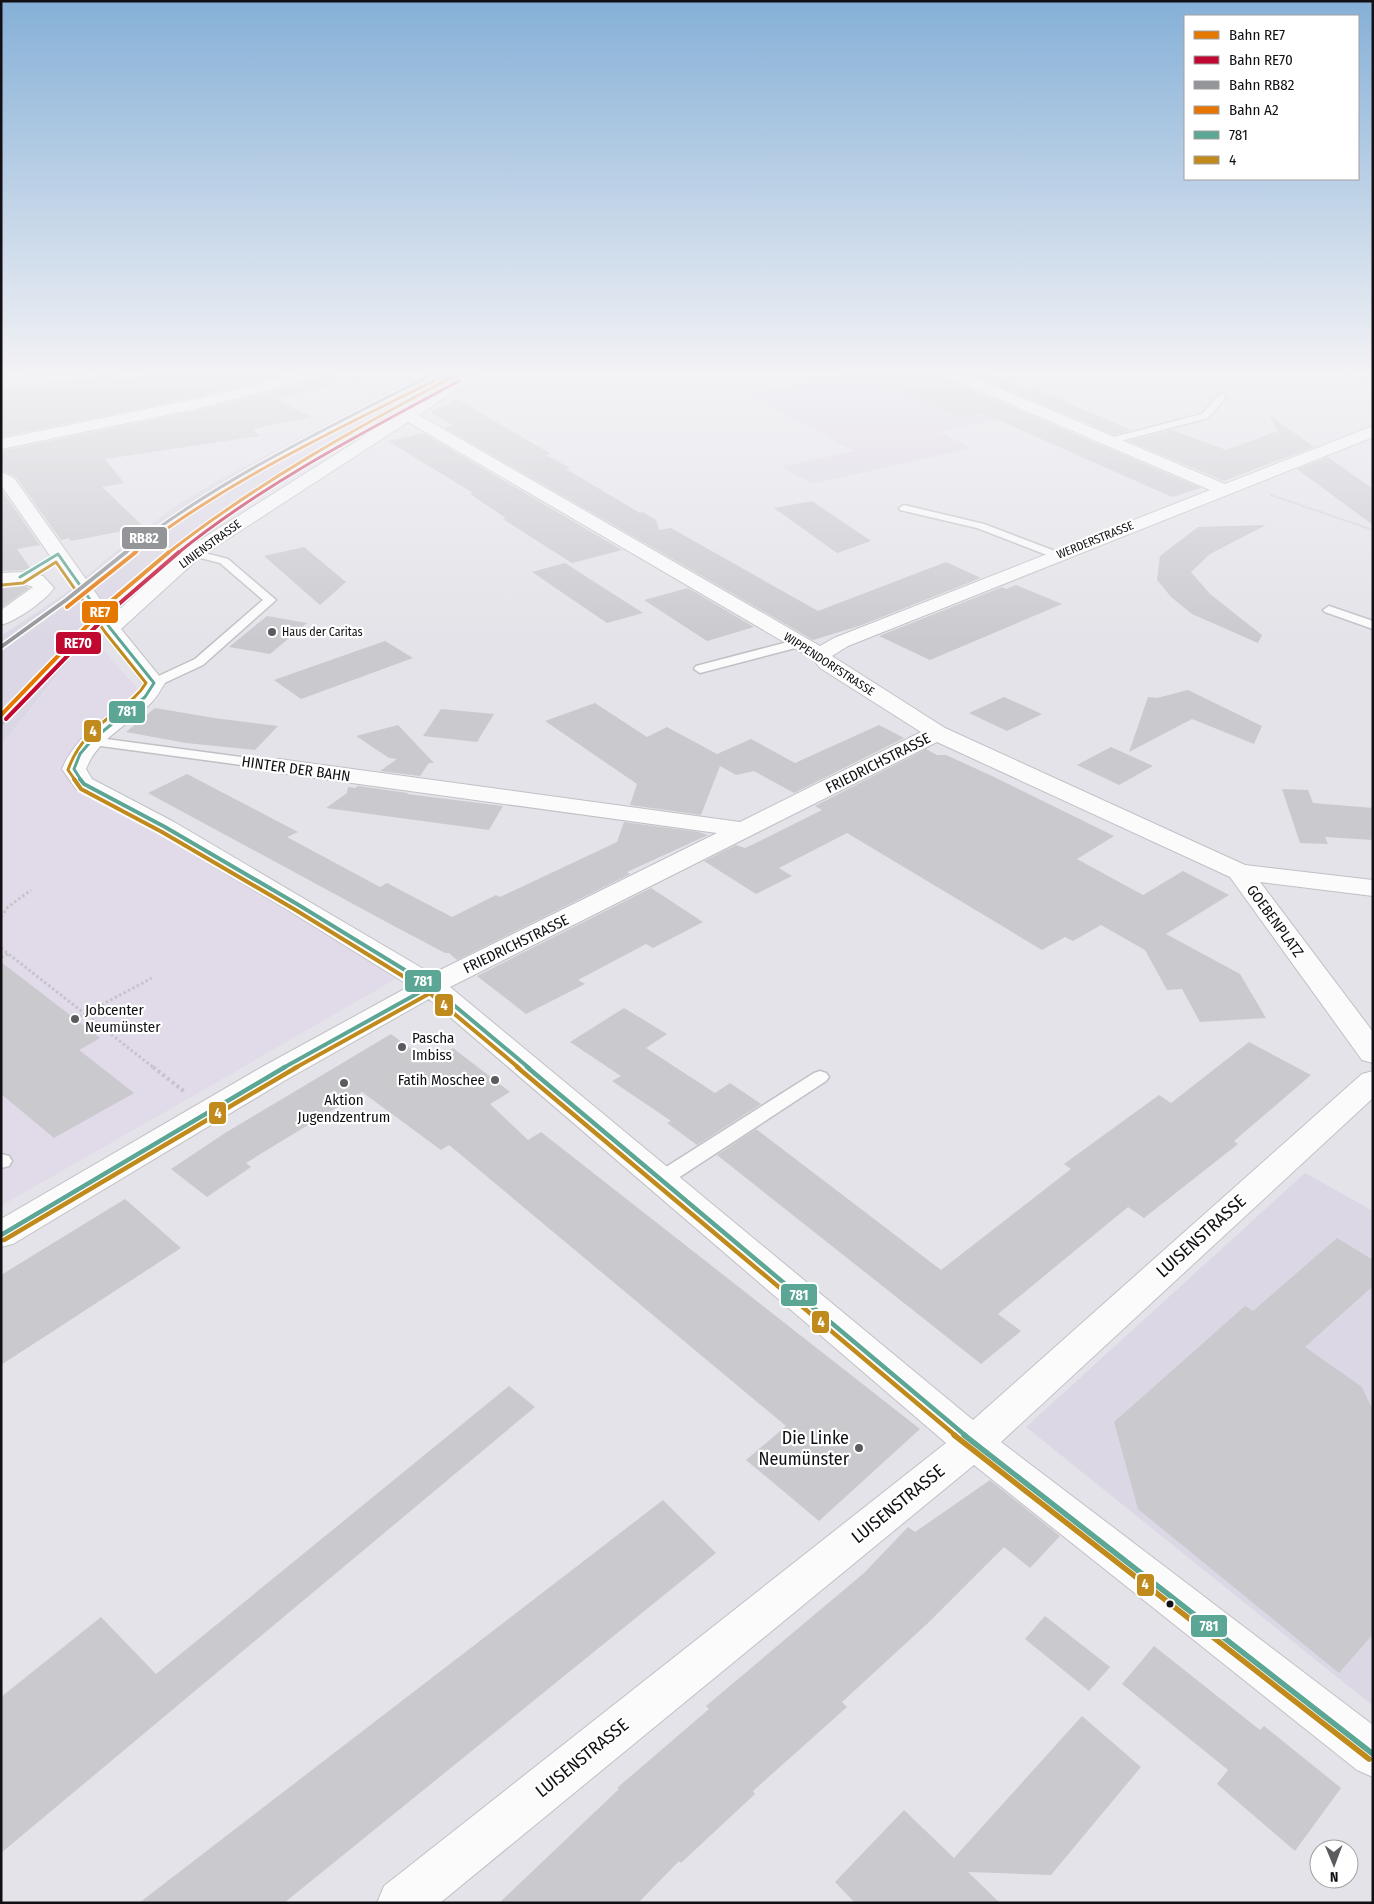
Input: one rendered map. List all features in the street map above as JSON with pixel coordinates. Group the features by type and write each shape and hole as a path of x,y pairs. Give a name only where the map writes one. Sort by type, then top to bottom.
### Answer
{"street":[{"name":"LINIENSTRASSE","path":"110,628 193,553 331,464"},
{"name":"WIPPENDORFSTRASSE","path":"491,464 799,643 820,656 827,664 937,733 1240,872"},
{"path":"1164,464 1223,489"},
{"name":"WERDERSTRASSE","path":"820,656 841,642 1290,464"},
{"path":"2,478 110,628 154,683 146,697 91,741 80,754 74,769 84,784 165,827 272,889 431,986 974,1443 1373,1754"},
{"path":"11,578 58,554"},
{"path":"1,619 36,596 44,588 39,582 11,578"},
{"name":"FRIEDRICHSTRASSE","path":"1,1235 273,1074 431,986 937,733"},
{"name":"HINTER DER BAHN","path":"278,766 746,830"},
{"name":"GOEBENPLATZ","path":"1240,872 1373,888"},
{"name":"GOEBENPLATZ","path":"1240,872 1373,1053"},
{"name":"LUISENSTRASSE","path":"401,1903 974,1443 1373,1080"}],"lane":[{"path":"904,508 980,526 1056,556"},
{"path":"154,683 199,662 270,600 224,561 193,553"},
{"path":"1329,610 1373,625"},
{"path":"700,669 799,643"},
{"name":"HINTER DER BAHN","path":"91,741 278,766"},
{"path":"662,1179 820,1077"}],"path":[{"path":"1223,489 1258,491 1373,530"},
{"path":"1,917 8,907 31,890"},
{"path":"1,948 210,1112"},
{"path":"1,957 8,954"},
{"path":"75,1019 152,978"}],"shaded area":[{"path":"250,464 314,464 232,515 125,598 65,666 1,745 1,636 63,595 125,544 176,506"},
{"path":"796,464 901,464 812,484 782,467"},
{"path":"91,636 145,697 74,769 408,972 1,1206 1,745"},
{"path":"1305,1173 1373,1211 1373,1706 1026,1427"}],"building":[{"path":"1,464 109,464 124,483 102,487 144,527 71,541 69,538 61,540 16,477 1,470"},
{"path":"425,464 475,464 622,550 572,563 503,519 506,518 470,494 473,493"},
{"path":"507,464 562,464 570,468 566,469 640,513 643,512 656,520 659,530 671,528 818,611 946,562 981,578 859,626 813,640"},
{"path":"1097,464 1145,464 1201,488 1172,497"},
{"path":"1183,464 1269,464 1224,481"},
{"path":"1310,464 1338,464 1373,489 1373,525 1297,469"},
{"path":"1,489 40,545 17,549 33,572 24,570 1,571"},
{"path":"812,501 871,541 837,553 774,508"},
{"path":"1266,525 1210,554 1191,572 1210,594 1262,635 1258,643 1192,614 1171,597 1157,580 1160,556 1198,527"},
{"path":"304,547 346,582 320,605 264,556"},
{"path":"565,563 643,613 607,623 532,572"},
{"path":"1016,585 1062,604 930,660 879,636 1002,587 1006,589"},
{"path":"24,586 29,588 1,608 1,587"},
{"path":"688,588 754,627 707,641 644,600"},
{"name":"Haus der Caritas","path":"267,616 307,623 270,654 229,647"},
{"path":"385,641 413,658 301,699 274,680"},
{"path":"1188,690 1262,726 1254,744 1192,719 1129,752 1148,697 1157,698"},
{"path":"1004,697 1042,714 1007,731 969,713"},
{"path":"595,703 647,737 667,727 717,754 751,739 795,763 879,725 904,738 794,793 754,771 736,775 720,766 701,815 630,805 637,784 545,721"},
{"path":"155,708 278,726 255,750 186,743 126,732"},
{"path":"441,709 494,714 477,742 423,736"},
{"path":"398,725 434,763 429,763 420,776 380,771 397,759 389,758 356,736"},
{"path":"1111,747 1153,766 1119,785 1077,765"},
{"path":"926,749 937,755 946,755 992,776 1114,836 1077,859 1143,895 1183,871 1229,895 1166,934 1240,974 1266,1018 1200,1022 1182,989 1167,990 1145,950 1101,925 1073,941 1065,937 1042,950 847,833 779,868 792,876 756,894 704,861 736,845 745,848 822,810 815,806"},
{"path":"187,774 298,832 287,837 380,887 387,883 452,917 496,895 500,897 617,842 624,822 699,832 708,835 627,872 630,874 457,960 449,953 445,953 392,925 148,793"},
{"path":"358,786 503,806 489,830 326,808 347,793 348,787 355,788"},
{"path":"1282,789 1308,790 1313,803 1373,808 1373,840 1325,837 1328,844 1300,843"},
{"path":"651,888 703,922 653,948 646,944 578,980 585,984 526,1014 477,976"},
{"path":"1,962 100,1038 79,1050 134,1093 54,1138 1,1094"},
{"path":"624,1008 667,1034 646,1048 715,1093 730,1083 761,1104 697,1145 667,1123 671,1121 612,1081 621,1076 570,1042"},
{"path":"391,1034 415,1052 447,1052 453,1048 510,1092 490,1104 528,1140 541,1132 920,1429 819,1521 746,1460 786,1426 449,1145 441,1150 362,1092 246,1163 251,1167 207,1197 171,1169 225,1133"},
{"path":"1249,1042 1311,1075 1234,1141 1238,1144 1144,1218 1128,1207 998,1314 1021,1331 981,1364 717,1155 756,1129 941,1270 1071,1169 1064,1164 1159,1095 1171,1103"},
{"path":"125,1199 181,1248 1,1365 1,1275"},
{"path":"1337,1238 1373,1260 1373,1286 1305,1347 1362,1387 1373,1411 1373,1634 1339,1673 1138,1509 1114,1422 1245,1306 1253,1311"},
{"path":"509,1386 535,1407 1,1853 1,1697 101,1617 156,1674"},
{"path":"990,1480 1060,1536 1030,1568 1004,1547 928,1623 842,1702 847,1707 753,1791 755,1794 681,1863 679,1861 638,1903 499,1903 619,1789 617,1788 709,1709 706,1706 864,1573 908,1527 915,1532"},
{"path":"663,1500 716,1553 284,1903 139,1903"},
{"path":"1045,1616 1110,1667 1089,1691 1025,1639"},
{"path":"1154,1646 1260,1730 1264,1726 1341,1788 1295,1851 1217,1784 1228,1770 1122,1684"},
{"path":"1082,1716 1141,1767 1051,1875 968,1872 1000,1903 855,1903 835,1882 904,1810 954,1858"}],"railway":[{"path":"1,725 49,665"}],"rail line":[{"name":"RB82","path":"1,647 66,600 154,530 214,491 262,464"},
{"name":"A2","path":"67,607 181,519 273,464"},
{"name":"RE7","path":"1,715 110,602 149,568 222,513 298,464"},
{"name":"RE70","path":"6,719 76,645 151,575 223,519 310,464"}],"transit line":[{"name":"781","path":"20,577 58,554 110,628 154,683 145,697 91,741 80,754 74,769 84,784 165,827 297,904 431,986 974,1443 1373,1754"},
{"name":"4","path":"2,585 23,583 56,562 105,632 146,683 140,693 108,717 78,747 68,770 81,789 162,832 294,909 427,991 970,1448 1369,1759"},
{"name":"781","path":"1,1235 273,1074 431,986"},
{"name":"4","path":"4,1240 276,1079 434,991"}],"place":[{"name":"Haus der Caritas","path":"272,632"},
{"name":"Jobcenter Neumünster","path":"75,1019"},
{"name":"Pascha Imbiss","path":"402,1047"},
{"name":"Fatih Moschee","path":"495,1080"},
{"name":"Aktion Jugendzentrum","path":"344,1083"},
{"name":"Die Linke Neumünster","path":"859,1448"}]}
